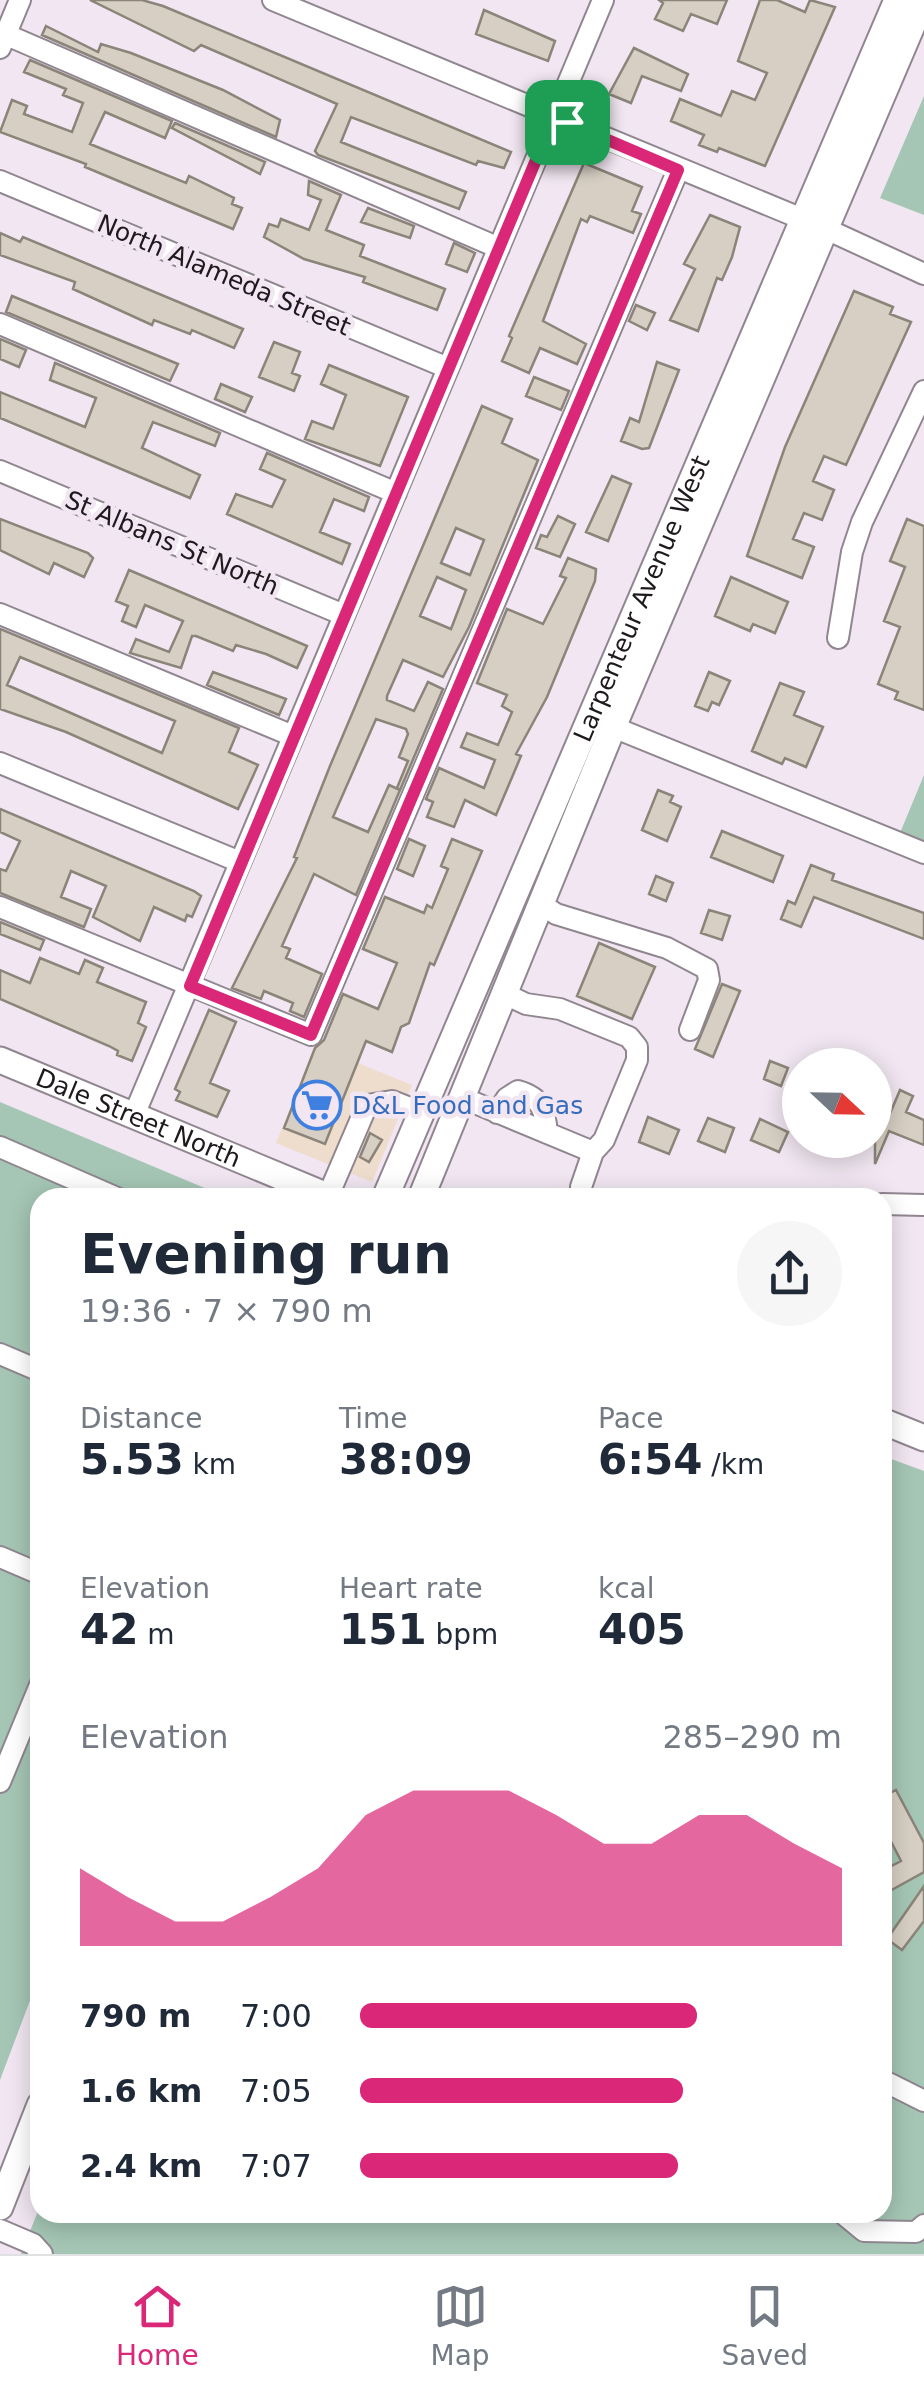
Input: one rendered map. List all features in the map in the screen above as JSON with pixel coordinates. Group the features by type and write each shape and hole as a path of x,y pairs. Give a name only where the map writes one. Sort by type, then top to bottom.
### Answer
{"main road":[{"name":"Larpenteur Avenue West","path":"425,1188 614,727 897,0"},
{"name":"Larpenteur Avenue West","path":"388,1188 813,223 923,0"},
{"name":"Dale Street North","path":"0,1060 308,1188"},
{"path":"892,1425 924,1438"},
{"path":"0,2207 30,2130"}],"street":[{"path":"20,0 2,38 499,248"},
{"path":"273,0 314,8 554,117 813,223 924,274"},
{"path":"134,1115 603,0"},
{"path":"0,907 311,1035 678,170"},
{"name":"North Alameda Street","path":"0,181 448,368"},
{"path":"0,324 396,493"},
{"path":"838,638 852,552 862,522 924,390"},
{"name":"St Albans St North","path":"0,470 344,615"},
{"path":"0,614 294,736"},
{"path":"614,727 924,853"},
{"path":"0,763 240,862"},
{"path":"542,904 556,914 667,948 707,969 709,980 690,1030"},
{"path":"506,994 526,1004 560,1009 629,1037 637,1047 630,1076 581,1188"},
{"path":"497,1113 506,1098 518,1091 531,1095 545,1112 547,1134"},
{"path":"463,1098 594,1152"},
{"path":"334,1188 367,1105 392,1101 420,1112"},
{"path":"0,1147 94,1188"},
{"path":"892,1204 924,1205"},
{"path":"0,1354 30,1367"},
{"path":"0,1557 30,1570"},
{"path":"0,1782 30,1709"},
{"path":"892,2085 924,2100"},
{"path":"855,2223 864,2231 916,2232 924,2225"},
{"path":"0,2230 34,2244 42,2254"}],"shaded area":[{"path":"316,1046 412,1085 372,1182 276,1143"}],"green space":[{"path":"924,96 924,215 880,198"},
{"path":"924,775 924,843 900,833"},
{"path":"0,1102 205,1188 30,1188 30,2000 0,2080"},
{"path":"892,1459 924,1471 924,2254 21,2254 33,2223 892,2223"}],"building":[{"path":"90,0 142,0 163,6 511,152 504,168 478,161 476,165 351,117 341,142 466,192 459,209 318,155 315,151 337,104 201,45 194,51"},
{"path":"659,0 727,0 717,24 691,14 683,31 655,19 663,3"},
{"path":"760,0 777,0 805,12 810,0 835,7 765,166 719,148 717,152 699,145 704,135 671,121 680,99 721,116 732,91 755,100 767,73 738,61"},
{"path":"484,10 555,41 548,61 476,34"},
{"path":"46,26 98,52 101,44 131,53 223,90 280,120 276,137 42,35"},
{"path":"634,48 688,74 681,91 642,76 631,103 609,94"},
{"path":"30,60 172,121 165,138 105,112 90,144 186,183 189,176 234,198 232,204 242,208 233,229 85,167 86,164 0,132 12,100 27,106 24,114 72,132 83,103 63,95 66,89 24,72"},
{"path":"175,123 265,162 260,174 172,128"},
{"path":"584,163 642,187 632,211 641,214 633,233 590,216 587,222 581,219 543,321 586,344 577,364 540,348 529,373 502,361 512,338 509,336"},
{"path":"309,181 341,195 326,230 364,245 360,256 445,289 437,310 363,282 365,277 304,259 264,237 269,224 278,227 281,219 309,230 321,200 308,195"},
{"path":"368,208 414,226 410,238 361,222"},
{"path":"710,215 740,227 732,257 722,280 717,278 698,331 670,320 695,269 684,264"},
{"path":"0,233 20,242 23,237 243,329 234,348 192,330 190,334 154,320 152,325 73,289 75,282 0,255"},
{"path":"454,243 475,253 467,272 446,264"},
{"path":"854,291 893,307 890,314 911,322 846,465 824,456 813,481 834,490 822,520 804,513 793,539 814,547 802,578 747,556 785,447"},
{"path":"12,296 178,364 170,381 6,312"},
{"path":"636,305 655,313 647,330 629,321"},
{"path":"0,339 26,350 19,367 0,359"},
{"path":"274,342 300,352 292,373 300,376 294,391 259,377"},
{"path":"657,362 679,370 649,448 642,449 621,441 630,418 639,422"},
{"path":"55,363 220,433 215,446 153,422 142,448 200,475 190,498 0,418 0,392 85,427 96,398 50,380"},
{"path":"329,365 408,397 380,466 305,439 312,421 333,429 346,395 321,384"},
{"path":"534,377 569,391 561,410 526,396"},
{"path":"221,384 252,397 245,412 215,399"},
{"path":"482,406 512,419 502,443 538,460 469,627 443,677 403,660 387,700 414,711 428,682 443,689 356,895 314,874 282,946 290,949 286,958 322,974 304,1017 290,1011 293,1003 264,991 261,999 232,988 297,858 294,857 330,766","holes":["456,528 484,540 470,575 441,563","437,577 466,590 451,629 420,616","376,719 406,729 408,734 399,757 408,761 397,788 400,790 389,785 368,832 333,817"]},
{"path":"267,453 369,497 364,511 334,499 320,532 350,544 342,564 227,514 236,494 272,507 285,480 260,469"},
{"path":"612,476 631,484 608,541 586,532"},
{"path":"558,516 575,524 560,557 536,548 541,535 547,537"},
{"path":"0,519 88,553 93,558 84,577 54,563 49,574 0,550"},
{"path":"907,519 924,526 924,710 895,699 898,692 878,684 900,627 884,621 905,567 890,561"},
{"path":"568,558 596,569 595,581 547,697 516,754 521,756 496,815 465,800 454,827 427,817 433,802 426,799 439,768 484,788 495,760 461,747 467,733 498,745 512,712 502,706 507,695 477,683 507,609 543,624 566,578 560,576"},
{"path":"129,570 307,646 297,668 266,654 236,645 233,651 196,636 192,636 181,668 130,653 136,639 169,652 183,621 145,605 136,627 122,621 128,606 116,601"},
{"path":"731,577 788,602 775,633 753,624 750,631 715,616"},
{"path":"0,629 239,728 229,752 258,765 238,809 66,732 0,709","holes":["20,657 175,721 162,753 7,685"]},
{"path":"213,672 286,699 279,715 207,685"},
{"path":"709,672 730,681 719,705 712,702 708,711 695,706"},
{"path":"780,683 804,692 794,715 823,727 806,767 785,758 782,764 752,751"},
{"path":"658,790 673,796 670,802 681,807 667,841 642,830"},
{"path":"0,809 194,891 201,896 192,917 187,915 185,921 154,907 140,941 93,917 106,886 71,871 61,897 91,909 84,927 0,893 0,869 6,871 20,841 0,832"},
{"path":"722,831 783,856 773,882 711,857"},
{"path":"409,839 425,846 413,876 397,869"},
{"path":"452,839 482,851 434,965 430,963 409,1023 401,1027 392,1052 366,1041 325,1144 284,1128 315,1048 324,1040 343,994 378,1009 397,963 363,949 385,897 424,913 427,905 432,908 448,869 441,866"},
{"path":"811,865 834,874 832,880 924,913 924,939 814,897 801,927 781,919 788,901 795,904"},
{"path":"656,876 673,883 666,901 649,894"},
{"path":"709,910 730,916 722,940 701,933"},
{"path":"0,922 44,940 40,950 0,934"},
{"path":"599,943 655,967 632,1019 577,996"},
{"path":"40,958 79,974 85,960 103,968 97,982 146,1002 138,1023 146,1027 132,1061 117,1055 118,1051 109,1046 0,999 0,970 30,983"},
{"path":"722,984 740,991 713,1057 695,1049"},
{"path":"209,1010 236,1022 210,1083 229,1091 217,1117 176,1100 180,1092 175,1089"},
{"path":"770,1061 782,1066 781,1086 764,1079"},
{"path":"900,1090 913,1096 906,1112 924,1120 924,1145 892,1132 892,1109"},
{"path":"648,1117 679,1130 669,1154 639,1142"},
{"path":"708,1118 734,1128 725,1152 698,1141"},
{"path":"760,1119 782,1129 779,1152 751,1140"},
{"path":"370,1133 382,1140 369,1162 360,1157"},
{"path":"896,1790 924,1843 924,1872 892,1890 892,1866 901,1861 892,1843 892,1792"},
{"path":"924,1886 924,1921 902,1950 892,1943 892,1932"}],"place":[{"name":"D&L Food and Gas","path":"317,1105"}],"route":[{"path":"554,117 567,122 678,170 311,1035 190,986 554,117"}]}
